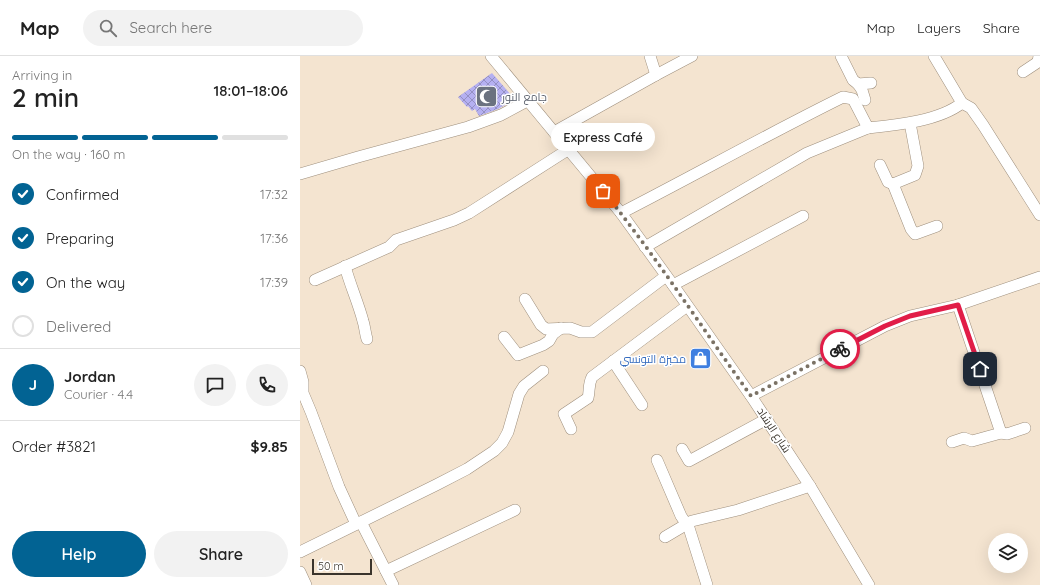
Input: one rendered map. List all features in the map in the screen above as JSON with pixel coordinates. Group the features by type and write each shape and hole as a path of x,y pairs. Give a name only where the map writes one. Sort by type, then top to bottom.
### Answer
{"street":[{"name":"شارع الرشاد","path":"491,56 529,100 621,213 669,280 751,396 810,486 869,585"},
{"path":"650,56 656,75"},
{"path":"554,132 692,56"},
{"path":"841,56 853,80 862,90 865,100"},
{"path":"934,56 962,103 971,108 983,125 1040,216"},
{"path":"1023,72 1038,62 1039,56"},
{"path":"858,84 872,83"},
{"path":"621,213 843,97 853,99 868,128"},
{"path":"300,174 468,127 501,115 529,100"},
{"path":"645,247 807,153 868,128 910,123 953,110 962,103"},
{"path":"893,184 915,175 918,166 910,123"},
{"path":"315,280 389,247 396,240 454,220 469,213 569,149"},
{"path":"880,165 888,182 893,184 911,229 915,234 937,226"},
{"path":"525,300 541,325 546,329 570,328 581,332 592,332 669,280 802,216"},
{"path":"345,266 349,284 364,322 367,339"},
{"path":"751,396 885,326 910,316 958,305 998,290 1040,277"},
{"path":"958,305 1001,433"},
{"path":"571,429 564,414 588,398 590,392 588,384 592,377 687,306"},
{"path":"504,337 518,355 543,345 549,341 553,334 561,328"},
{"path":"613,361 642,405"},
{"path":"300,371 303,382 303,393 339,487 393,585"},
{"path":"300,552 392,508 461,472 494,451 502,443 508,432 519,394 524,386 543,371"},
{"path":"682,449 689,461 766,420"},
{"path":"952,442 964,438 972,441 1001,433 1007,434 1025,428"},
{"path":"657,460 681,516 687,523 707,585"},
{"path":"665,537 692,521 738,510 810,486"},
{"path":"386,571 515,510"},
{"path":"300,572 306,585"}],"building":[{"path":"492,73 511,95 512,101 498,109 479,116 475,109 472,111 458,97"}],"way so far":[{"path":"603,191 621,213 673,285 751,396 840,349"}],"place":[{"name":"جامع النور","path":"487,97"},
{"name":"Express Café","path":"603,191"},
{"name":"مخبزة التونسي","path":"701,359"}],"route":[{"path":"840,349 885,326 910,316 958,305 980,369"}]}
